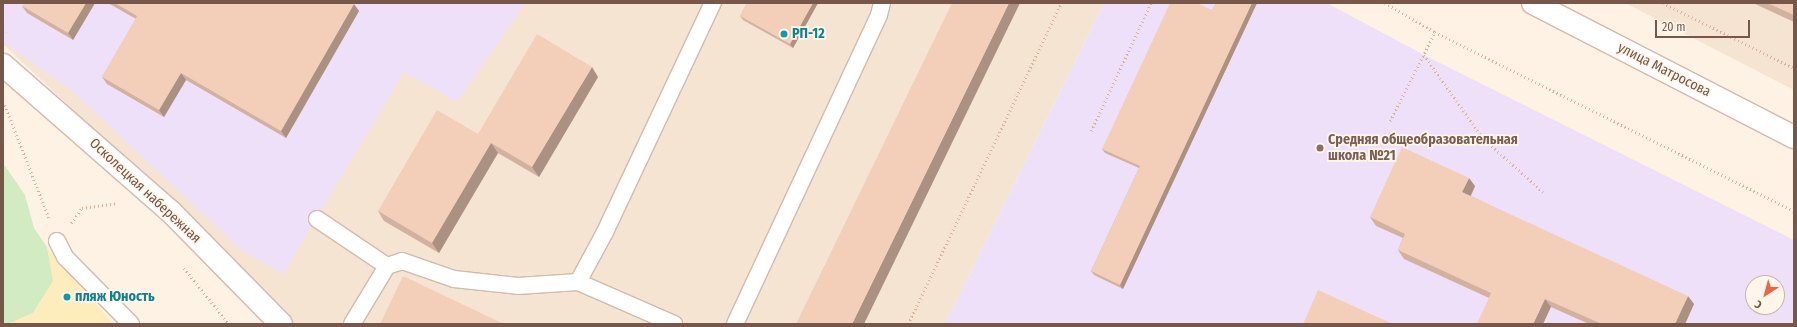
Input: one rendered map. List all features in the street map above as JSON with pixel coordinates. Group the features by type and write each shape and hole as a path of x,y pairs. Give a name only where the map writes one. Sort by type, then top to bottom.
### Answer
{"street":[{"name":"улица Матросова","path":"1533,3 1794,137"},
{"name":"Осколецкая набережная","path":"3,65 170,211 281,324"}],"lane":[{"path":"578,282 605,232 713,3"},
{"path":"735,324 872,29 882,3"},
{"path":"317,219 387,266"},
{"path":"57,241 65,257 130,324"},
{"path":"352,324 387,266 402,261 454,279 518,286 578,282 674,324"}],"path":[{"path":"908,324 1061,3"},
{"path":"1091,131 1151,3"},
{"path":"1385,3 1435,32 1794,211"},
{"path":"1663,3 1794,68"},
{"path":"1390,121 1435,32"},
{"path":"1424,55 1483,138 1544,193"},
{"path":"3,99 57,241"},
{"path":"57,241 82,208 119,203 124,208"},
{"path":"182,266 229,324"}],"shaded area":[{"path":"3,3 1104,3 945,324 291,324 246,273 3,44"},
{"path":"3,3 525,3 457,102 404,72 283,274 241,250 71,90 3,42"},
{"name":"Средняя общеобразовательная школа №21","path":"1104,3 1327,3 1424,55 1794,240 1794,324 945,324"},
{"path":"1625,3 1794,3 1794,90"}],"green space":[{"path":"3,163 25,195 34,228 47,247 54,281 33,313 8,324 3,324"}],"sand":[{"name":"пляж Юность","path":"47,247 113,324 8,324 33,313 53,281"}],"building":[{"path":"24,3 86,3 68,33 22,6"},
{"path":"115,3 354,4 281,131 181,73 159,110 102,77 137,16"},
{"name":"РП-12","path":"747,3 813,3 790,44 740,16"},
{"path":"952,3 1009,3 852,324 796,324"},
{"path":"1170,3 1197,3 1212,10 1216,3 1252,3 1120,285 1091,271 1140,166 1102,149"},
{"path":"1767,3 1794,3 1794,15"},
{"path":"537,34 592,67 532,167 491,143 432,243 378,211 437,110 478,134"},
{"path":"1402,147 1469,178 1462,192 1688,296 1675,324 1602,324 1545,299 1533,324 1477,324 1491,293 1398,250 1405,234 1370,217"},
{"path":"403,276 504,324 380,324"},
{"path":"1318,290 1393,324 1303,324"}],"place":[{"name":"РП-12","path":"784,34"},
{"name":"Средняя общеобразовательная школа №21","path":"1320,148"},
{"name":"пляж Юность","path":"67,297"}]}
